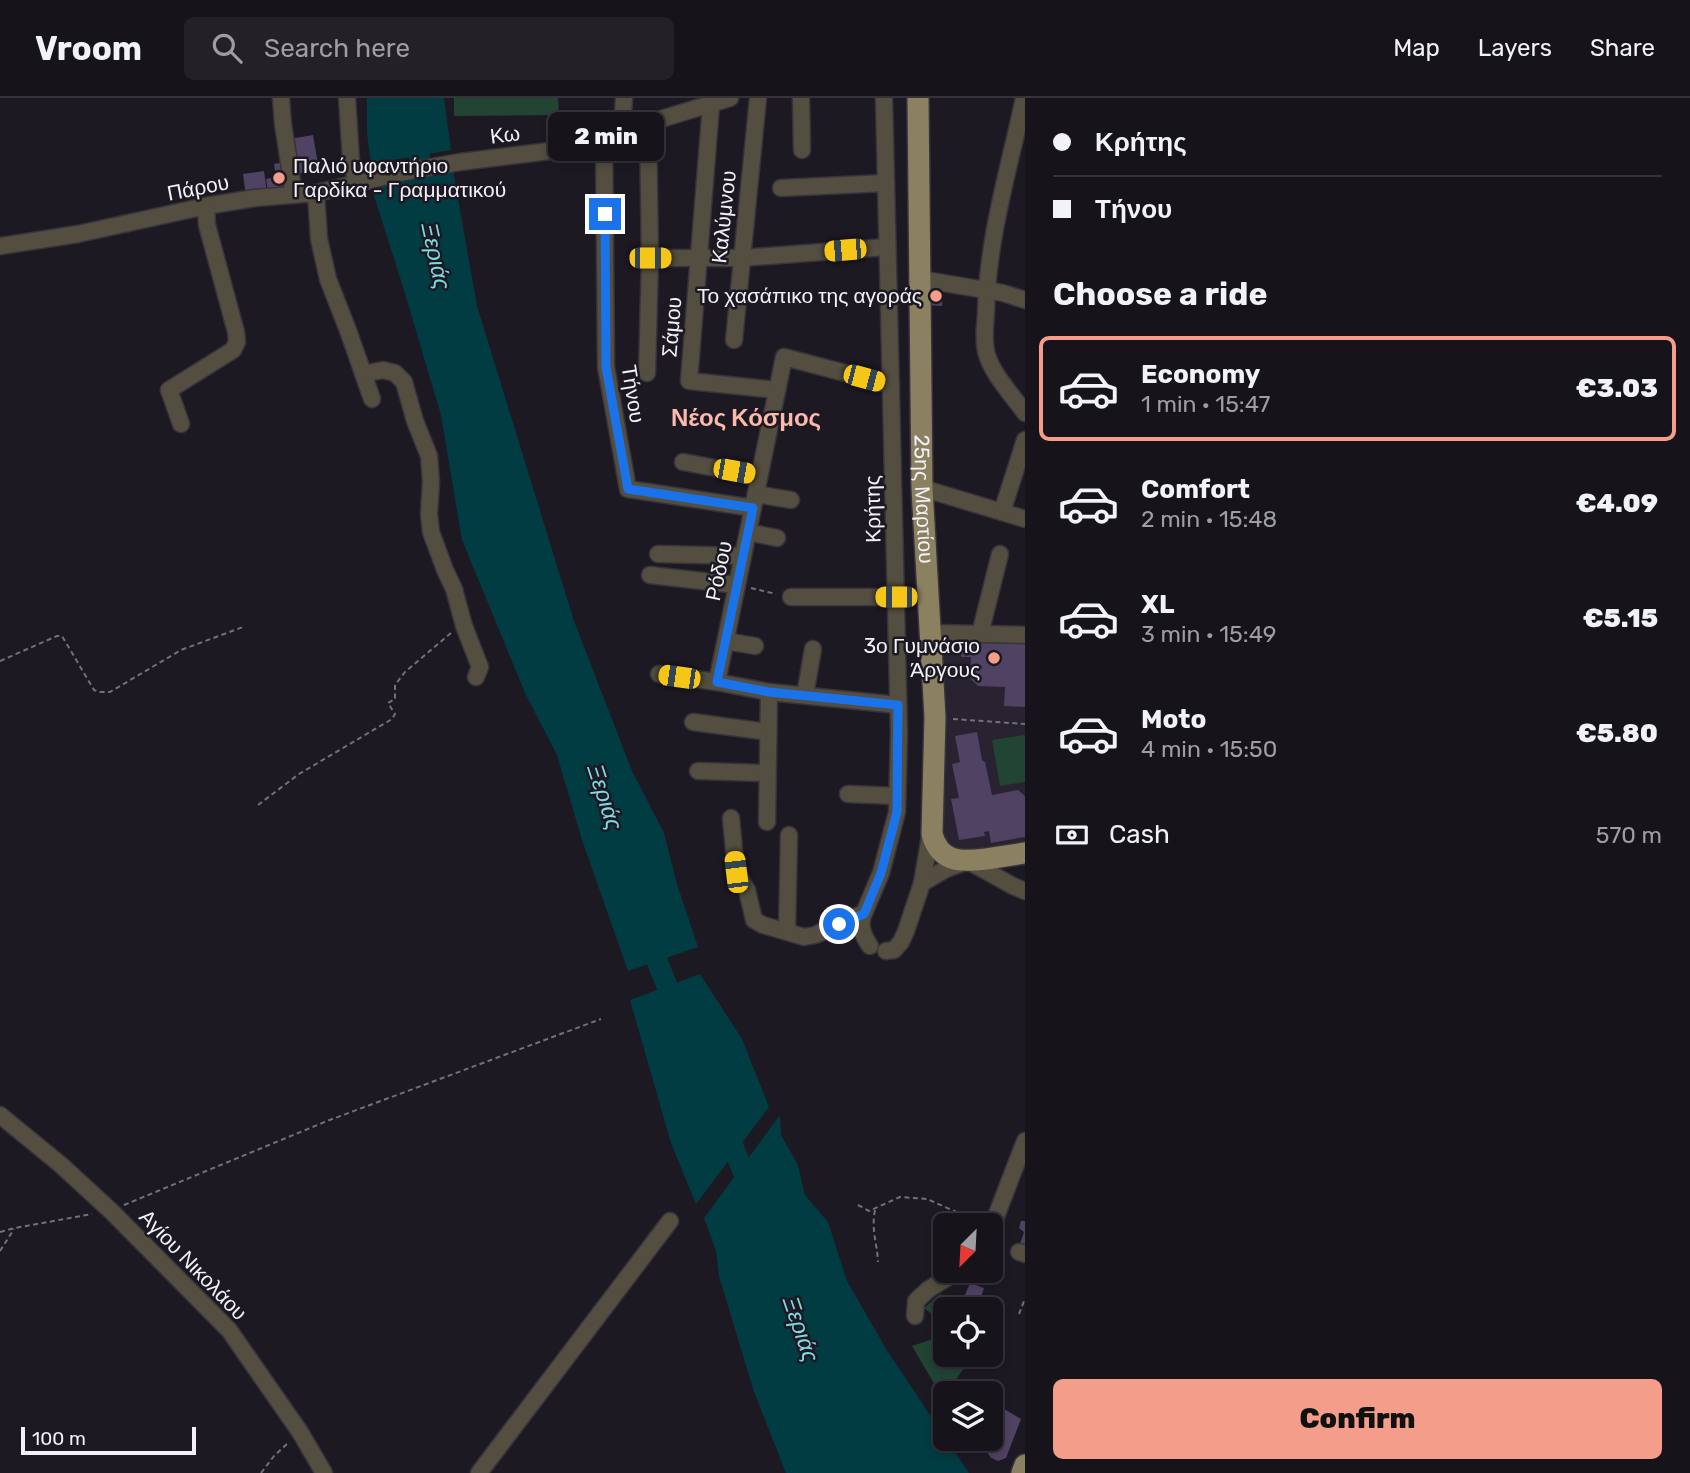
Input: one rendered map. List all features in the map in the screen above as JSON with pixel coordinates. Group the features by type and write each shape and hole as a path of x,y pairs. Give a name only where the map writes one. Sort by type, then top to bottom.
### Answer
{"main road":[{"name":"25ης Μαρτίου","path":"918,98 922,488 934,717 931,827"},
{"path":"931,827 938,849 951,858 968,861 1025,853"},
{"path":"1022,1473 1025,1465"}],"street":[{"path":"281,98 294,195"},
{"path":"347,98 351,160 357,183"},
{"path":"622,129 624,98"},
{"path":"675,115 676,98"},
{"name":"Κω","path":"404,172 574,148 622,129 730,98"},
{"name":"Καλύμνου","path":"734,340 758,98"},
{"path":"801,98 802,150"},
{"name":"Κρήτης","path":"864,914 881,873 897,812 898,705 884,98"},
{"path":"1024,98 1020,146 996,217 986,289 986,353 991,366 1025,413"},
{"name":"Σάμου","path":"711,105 689,380 777,390"},
{"path":"648,123 648,373"},
{"name":"Τήνου","path":"604,137 606,367 628,489 754,501"},
{"name":"Πάρου","path":"0,246 78,234 206,206 316,193 404,172"},
{"path":"781,188 886,183"},
{"path":"316,193 318,239 328,279 372,399"},
{"path":"181,424 169,390 223,358 237,342 207,225 206,206"},
{"path":"650,258 741,258 887,247"},
{"path":"920,279 986,289 1025,300"},
{"name":"Ρόδου","path":"717,682 784,357 891,385"},
{"path":"363,374 383,370 395,373 404,382 429,456 431,532 454,589 463,623 480,667 476,677"},
{"path":"1002,512 1025,440"},
{"path":"683,462 760,476"},
{"path":"922,488 1025,519"},
{"path":"754,501 790,500"},
{"path":"748,532 777,538"},
{"path":"658,554 743,556"},
{"path":"980,634 1000,554"},
{"path":"650,575 737,586"},
{"path":"791,597 896,597"},
{"path":"931,633 1025,635"},
{"path":"726,641 755,646"},
{"path":"804,695 813,649"},
{"path":"659,674 769,692 898,705"},
{"path":"766,822 769,692"},
{"path":"694,722 768,732"},
{"path":"698,771 767,773"},
{"path":"848,794 897,796"},
{"path":"731,818 736,872 747,890 754,920 804,937 864,914"},
{"path":"864,914 861,919 865,939 878,948 894,950 906,931 922,883 931,827"},
{"path":"787,931 789,835"},
{"path":"922,883 946,869 968,861 1025,891"},
{"name":"Αγίου Νικολάου","path":"0,1115 111,1211 229,1330 300,1432 324,1473"},
{"path":"997,1213 1025,1141"},
{"path":"479,1473 670,1221"},
{"path":"915,1316 916,1301 939,1283"}],"path":[{"path":"737,586 791,597"},
{"path":"258,805 299,774 392,719 395,714 388,703 395,699 395,685 405,672 463,623"},
{"path":"0,661 62,636 94,690 110,692 181,650 243,627"},
{"path":"934,717 1025,724"},
{"path":"0,1232 111,1211 327,1121 601,1019"},
{"path":"858,1205 869,1211 900,1197 927,1199 959,1213"},
{"path":"876,1209 873,1219 878,1262"},
{"path":"0,1251 15,1228"},
{"path":"1019,1314 1024,1301"},
{"path":"261,1473 300,1432"}],"shaded area":[{"path":"942,635 1025,640 1025,843 967,851 953,848 945,838"}],"green space":[{"path":"454,98 558,98 559,115 454,116"},
{"path":"1025,735 1025,782 1000,786 992,740"},
{"path":"933,1300 933,1315 924,1308"},
{"path":"933,1339 933,1367 965,1367 956,1381 933,1382 912,1346"}],"water":[{"path":"367,98 444,98 451,150 371,164 367,133"},
{"path":"453,170 477,306 574,621 632,771 664,833 677,884 698,947 628,971 582,840 557,755 526,695 462,540 441,415 371,186"},
{"path":"700,974 742,1039 769,1107 696,1204 671,1143 630,1000"},
{"path":"780,1115 781,1135 798,1165 805,1195 828,1222 847,1281 888,1352 933,1419 933,1451 954,1451 969,1473 786,1473 754,1392 719,1276 716,1251 704,1218"}],"building":[{"path":"313,135 319,170 296,174 289,139"},
{"name":"Παλιό υφαντήριο Γαρδίκα - Γραμματικού","path":"285,162 289,189 268,192 266,179 276,177 274,164"},
{"path":"264,171 267,193 246,196 243,174"},
{"name":"Το χασάπικο της αγοράς","path":"930,286 943,287 942,306 928,305"},
{"path":"962,641 1025,644 1025,707 1004,706 1005,687 978,686 970,678 971,657 961,657"},
{"path":"977,732 992,795 1018,790 1025,796 1025,837 991,843 989,831 984,832 985,836 959,840 951,799 959,798 952,764 960,762 955,736"},
{"path":"1021,1221 1025,1221 1025,1249 1019,1247 1024,1232 1019,1228"},
{"path":"970,1283 984,1288 981,1297 965,1295"},
{"path":"1003,1408 1021,1419 1006,1458 998,1461 991,1458 985,1451 1003,1451"}],"waterway":[{"name":"Ξεριάς","path":"413,98 423,189"},
{"name":"Ξεριάς","path":"649,936 678,1013"},
{"name":"Ξεριάς","path":"725,1127 751,1191"}],"place":[{"name":"Παλιό υφαντήριο Γαρδίκα - Γραμματικού","path":"279,178"},
{"name":"Το χασάπικο της αγοράς","path":"936,296"},
{"name":"3ο Γυμνάσιο Άργους","path":"994,658"}],"district":[{"name":"Νέος Κόσμος","path":"746,418"}],"route":[{"path":"605,214 606,367 628,489 753,508 717,682 769,692 898,705 897,812 881,873 864,914 839,924"}]}
